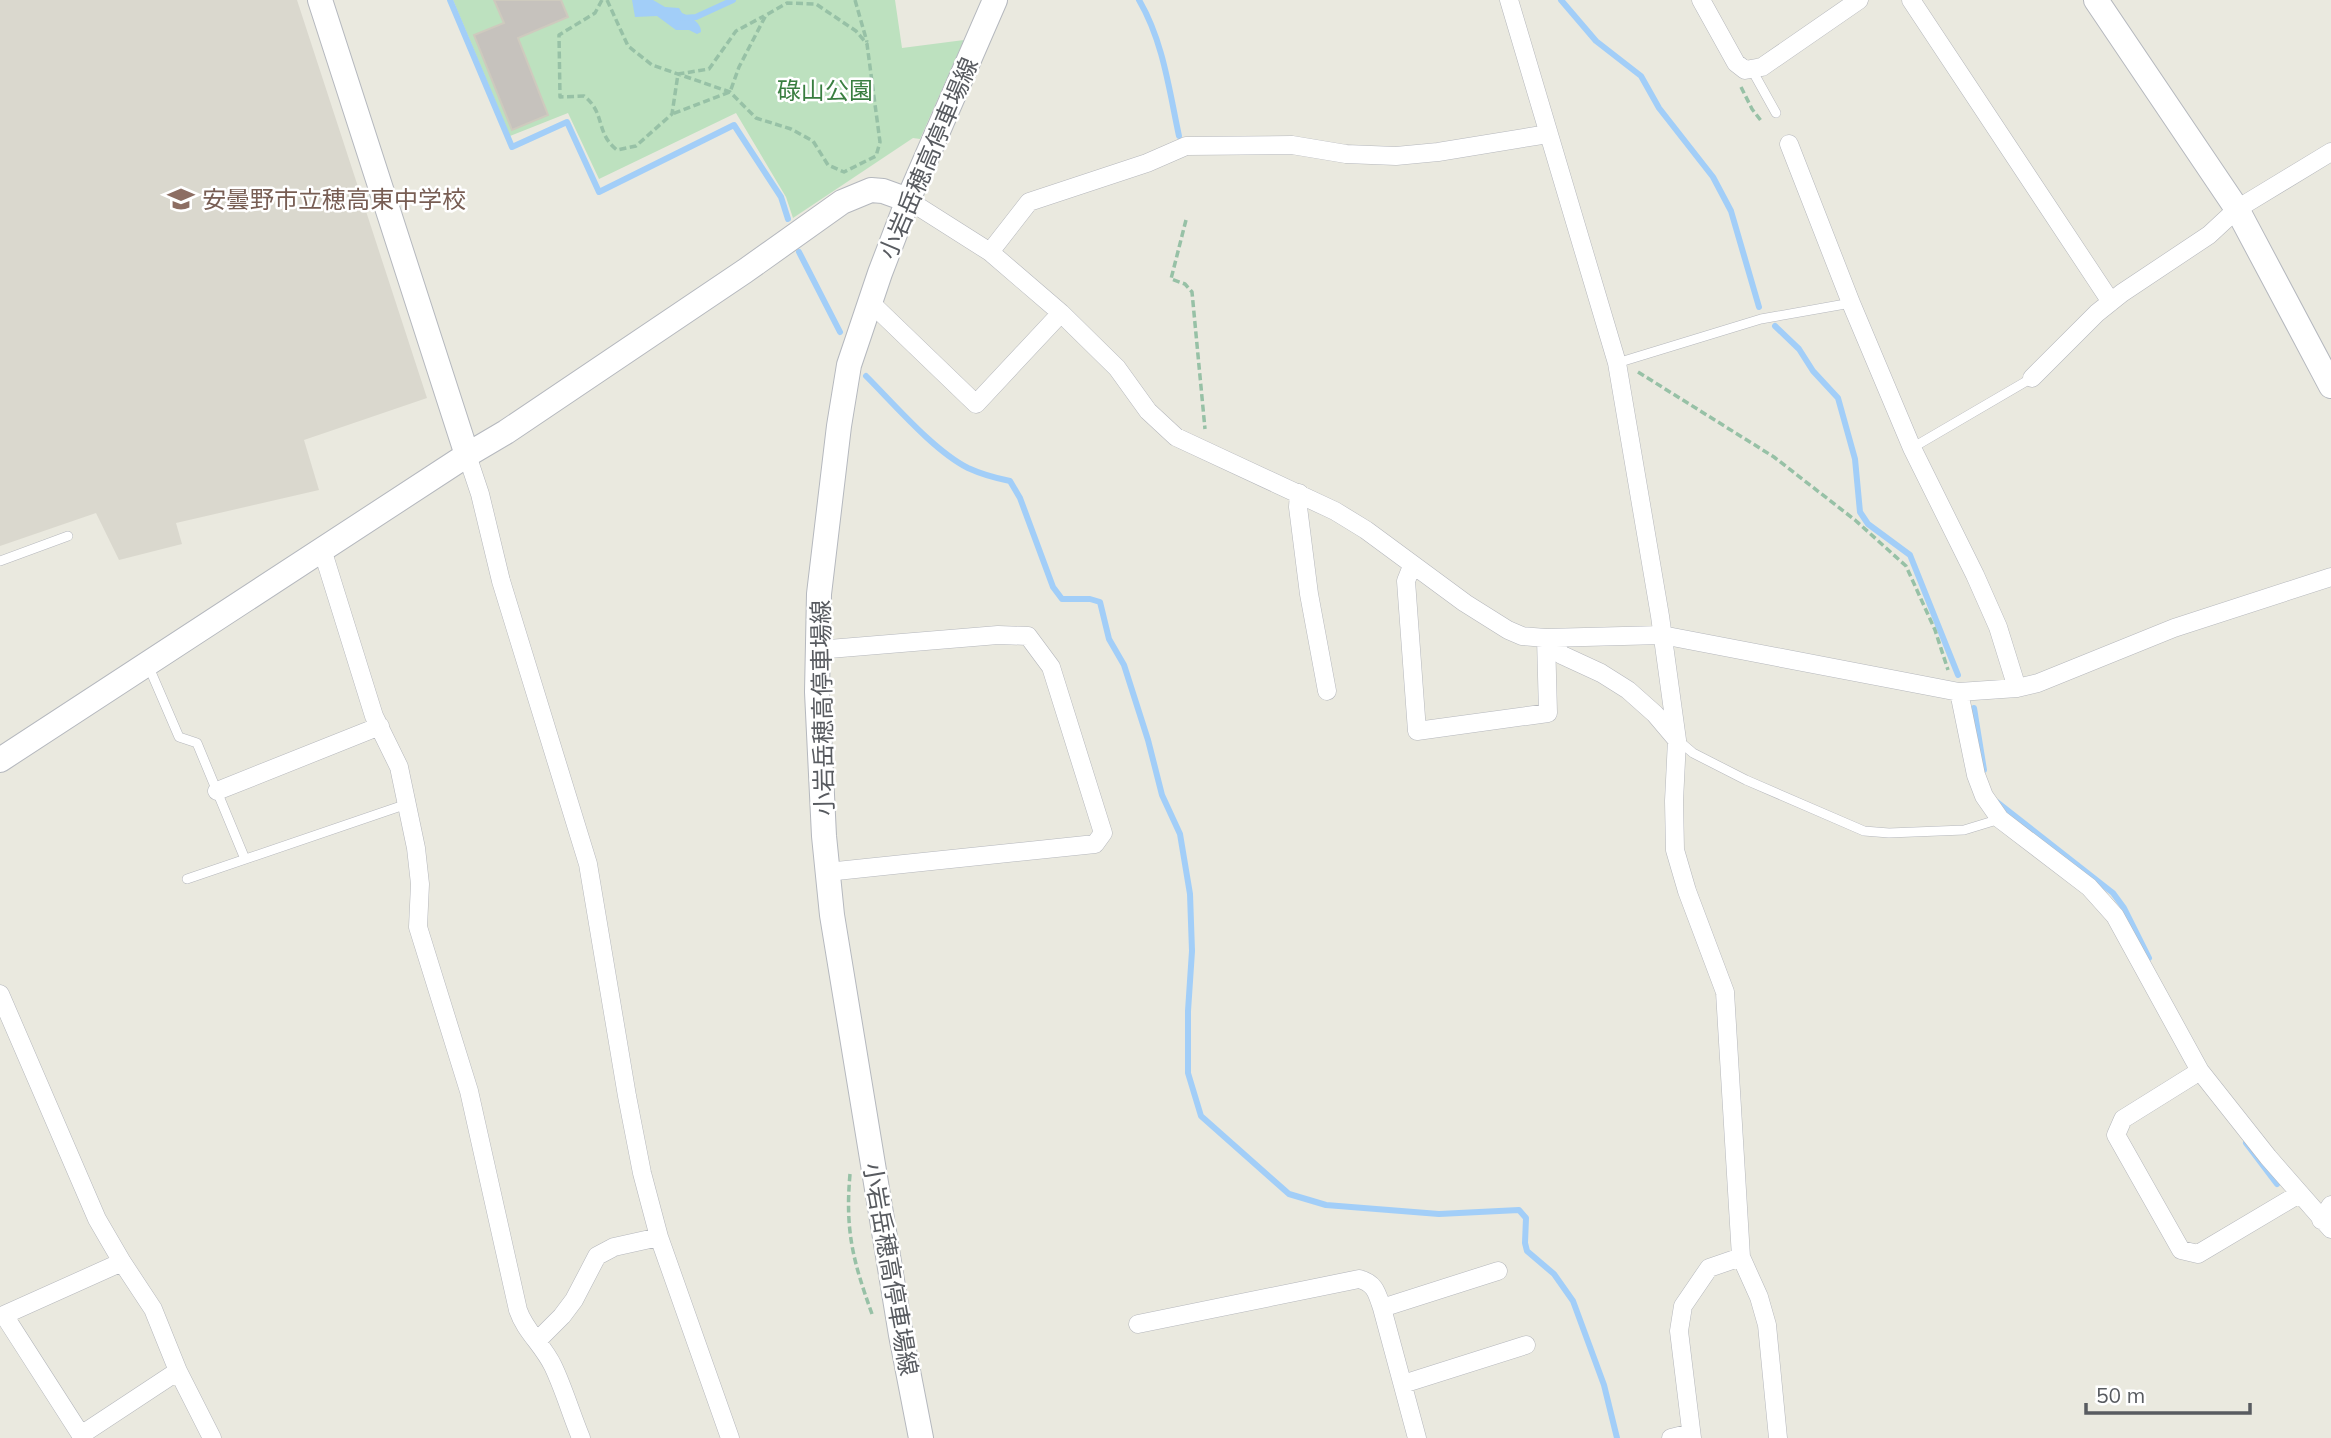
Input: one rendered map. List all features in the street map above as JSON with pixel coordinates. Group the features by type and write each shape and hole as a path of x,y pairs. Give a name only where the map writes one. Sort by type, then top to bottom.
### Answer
{"street":[{"path":"320,0 480,495 501,581 588,864 642,1173 659,1237 730,1438"},
{"name":"小岩岳穂高停車場線","path":"921,1438 901,1335 832,915 827,872 817,692 819,594 849,365 908,201 995,0"},
{"path":"1509,0 1619,362 1677,740 1675,850 1687,891 1725,992 1741,1257 1759,1297 1767,1325 1778,1438"},
{"path":"1701,0 1736,63 1745,70 1762,68 1859,0"},
{"path":"1910,0 2111,302"},
{"path":"2096,0 2236,209 2331,387"},
{"path":"990,252 1029,202 1147,163 1186,146 1292,145 1346,154 1396,156 1548,134"},
{"path":"1789,144 1851,303 1912,448 1998,627 2017,688"},
{"path":"2032,378 2111,302 2209,235 2236,209 2331,152"},
{"path":"0,760 506,432 745,271 842,202 871,190 883,191 908,201 990,252 1061,313 1117,368 1161,426 1176,437 1335,511 1366,530 1412,566 1507,629 1522,636 1546,638 1662,635 1959,692 2017,688 2038,683 2174,628 2331,577"},
{"path":"870,302 976,404 1061,313"},
{"path":"1299,493 1298,507 1309,594 1327,691"},
{"path":"322,549 374,716 399,767 408,803 420,884 418,927 469,1091 522,1324 537,1341 553,1367 581,1438"},
{"path":"1412,566 1406,581 1417,731 1548,713 1546,638"},
{"path":"817,650 998,635 1028,636 1051,667 1103,833 1096,844 827,872"},
{"path":"1546,638 1562,655 1601,673 1628,690 1655,714 1677,740"},
{"path":"1959,692 1976,775 1984,796 2000,819 2089,887 2115,916 2200,1071 2299,1194 2328,1218 2331,1242"},
{"path":"217,791 380,726"},
{"path":"0,994 97,1219 153,1309 178,1371 212,1438"},
{"path":"2200,1071 2123,1119 2116,1135 2181,1250 2198,1254 2299,1194"},
{"path":"537,1341 574,1300 597,1256 614,1247 659,1237"},
{"path":"1671,1438 1691,1436 1679,1331 1683,1306 1709,1268 1741,1257"},
{"path":"122,1262 4,1315 81,1434 178,1371"},
{"path":"1382,1308 1498,1270"},
{"path":"1138,1324 1359,1279 1369,1282 1376,1290 1382,1308 1417,1438"},
{"path":"1403,1384 1527,1345"}],"lane":[{"path":"1752,70 1776,113"},
{"path":"1619,362 1762,319 1851,303"},
{"path":"1912,448 2032,378"},
{"path":"0,561 68,536"},
{"path":"147,664 179,737 197,743 245,859"},
{"path":"1677,740 1693,753 1746,780 1864,831 1889,833 1964,830 2000,819"},
{"path":"187,878 408,803"}],"path":[{"path":"766,15 739,67 730,92 673,114 636,146 617,150 607,142 595,104 584,96 560,97 559,35 596,13 605,0 628,46 652,65 730,92 756,118 791,129 813,141 828,165 844,172 876,156 880,142 867,44 855,0"},
{"path":"678,74 709,69 736,31 789,2 816,4 856,30 867,44"},
{"path":"673,114 678,74"},
{"path":"1186,220 1171,279 1185,284 1192,292 1208,452"},
{"path":"1619,362 1774,457 1854,520 1906,566 1935,630 1951,679 1959,692"}],"shaded area":[{"name":"安曇野市立穂高東中学校","path":"0,0 297,0 427,398 304,440 319,490 176,523 182,544 119,560 96,513 0,546"}],"green space":[{"name":"碌山公園","path":"453,0 895,0 902,48 964,40 920,139 913,138 793,218 786,197 736,113 599,179 568,113 510,136"}],"water":[{"path":"632,0 653,0 665,7 679,8 697,23 701,32 697,34 689,30 676,30 657,16 635,17"}],"building":[{"path":"494,0 561,0 568,17 518,38 548,115 512,130 474,35 504,23"}],"waterway":[{"path":"450,0 512,147 567,122 599,192 734,125 781,197 788,219"},
{"path":"683,18 696,17 733,0"},
{"path":"1139,0 1160,49 1179,136"},
{"path":"1561,0 1596,41 1641,76 1659,108 1713,177 1731,211 1759,307"},
{"path":"799,252 840,332"},
{"path":"1775,326 1799,349 1813,371 1838,398 1855,459 1860,512 1868,524 1910,555 1958,675"},
{"path":"866,376 915,426 955,460 978,472 1010,481 1020,498 1053,587 1062,599 1090,599 1100,602 1109,639 1124,665 1162,795 1180,834 1190,894 1192,951 1188,1073 1201,1116 1289,1194 1326,1205 1439,1214 1519,1210 1526,1218 1527,1251 1554,1274 1573,1301 1604,1385 1617,1438"},
{"path":"1974,708 1984,770"},
{"path":"1997,802 2113,893 2124,908 2149,958"},
{"path":"2246,1143 2277,1184"}],"place":[{"name":"安曇野市立穂高東中学校","path":"181,199"}]}
